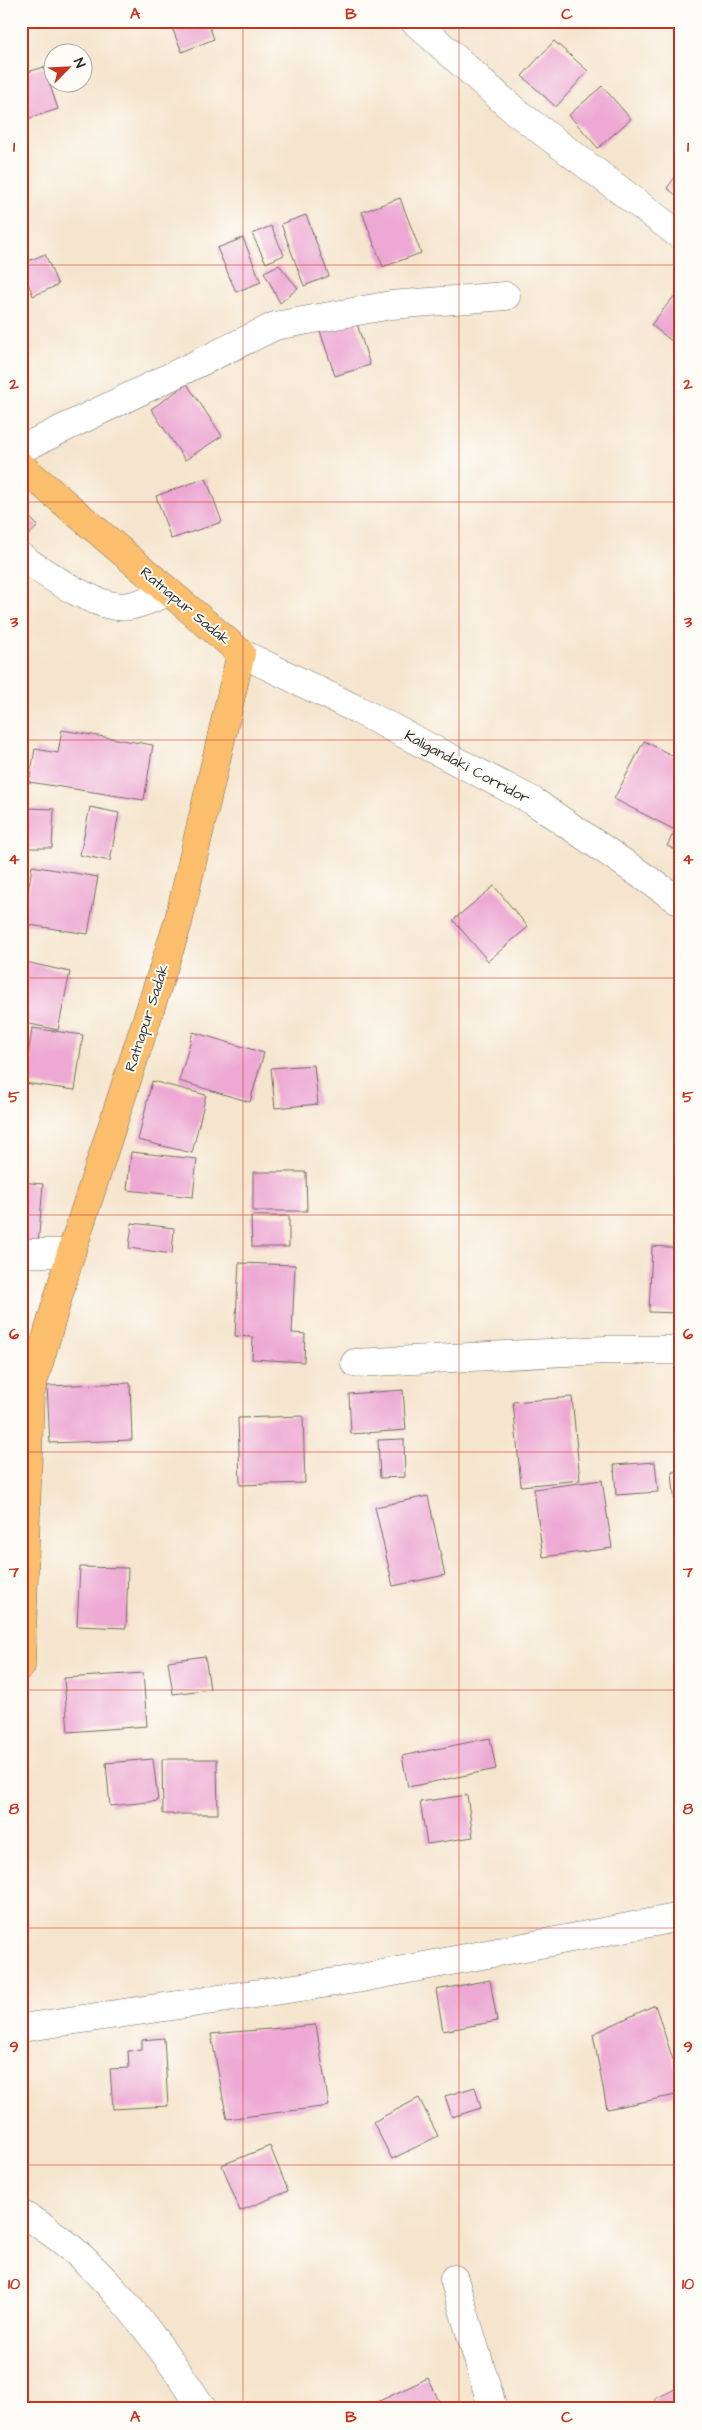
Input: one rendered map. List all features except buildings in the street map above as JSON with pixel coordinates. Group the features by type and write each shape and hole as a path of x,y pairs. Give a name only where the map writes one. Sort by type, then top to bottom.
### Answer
{"main road":[{"name":"Ratnapur Sadak","path":"21,466 241,653 178,923 71,1253 30,1394 21,1666"}],"street":[{"path":"414,21 515,112 681,236"},
{"path":"21,449 275,326 391,305 506,296"},
{"path":"21,557 59,583 112,607 128,606 169,592"},
{"name":"Kaligandaki Corridor","path":"241,653 358,710 533,801 681,902"},
{"path":"21,1253 71,1253"},
{"path":"355,1363 605,1350 681,1350"},
{"path":"21,2028 356,1978 681,1917"},
{"path":"21,2214 44,2225 115,2289 204,2409"},
{"path":"454,2279 493,2409"}]}
